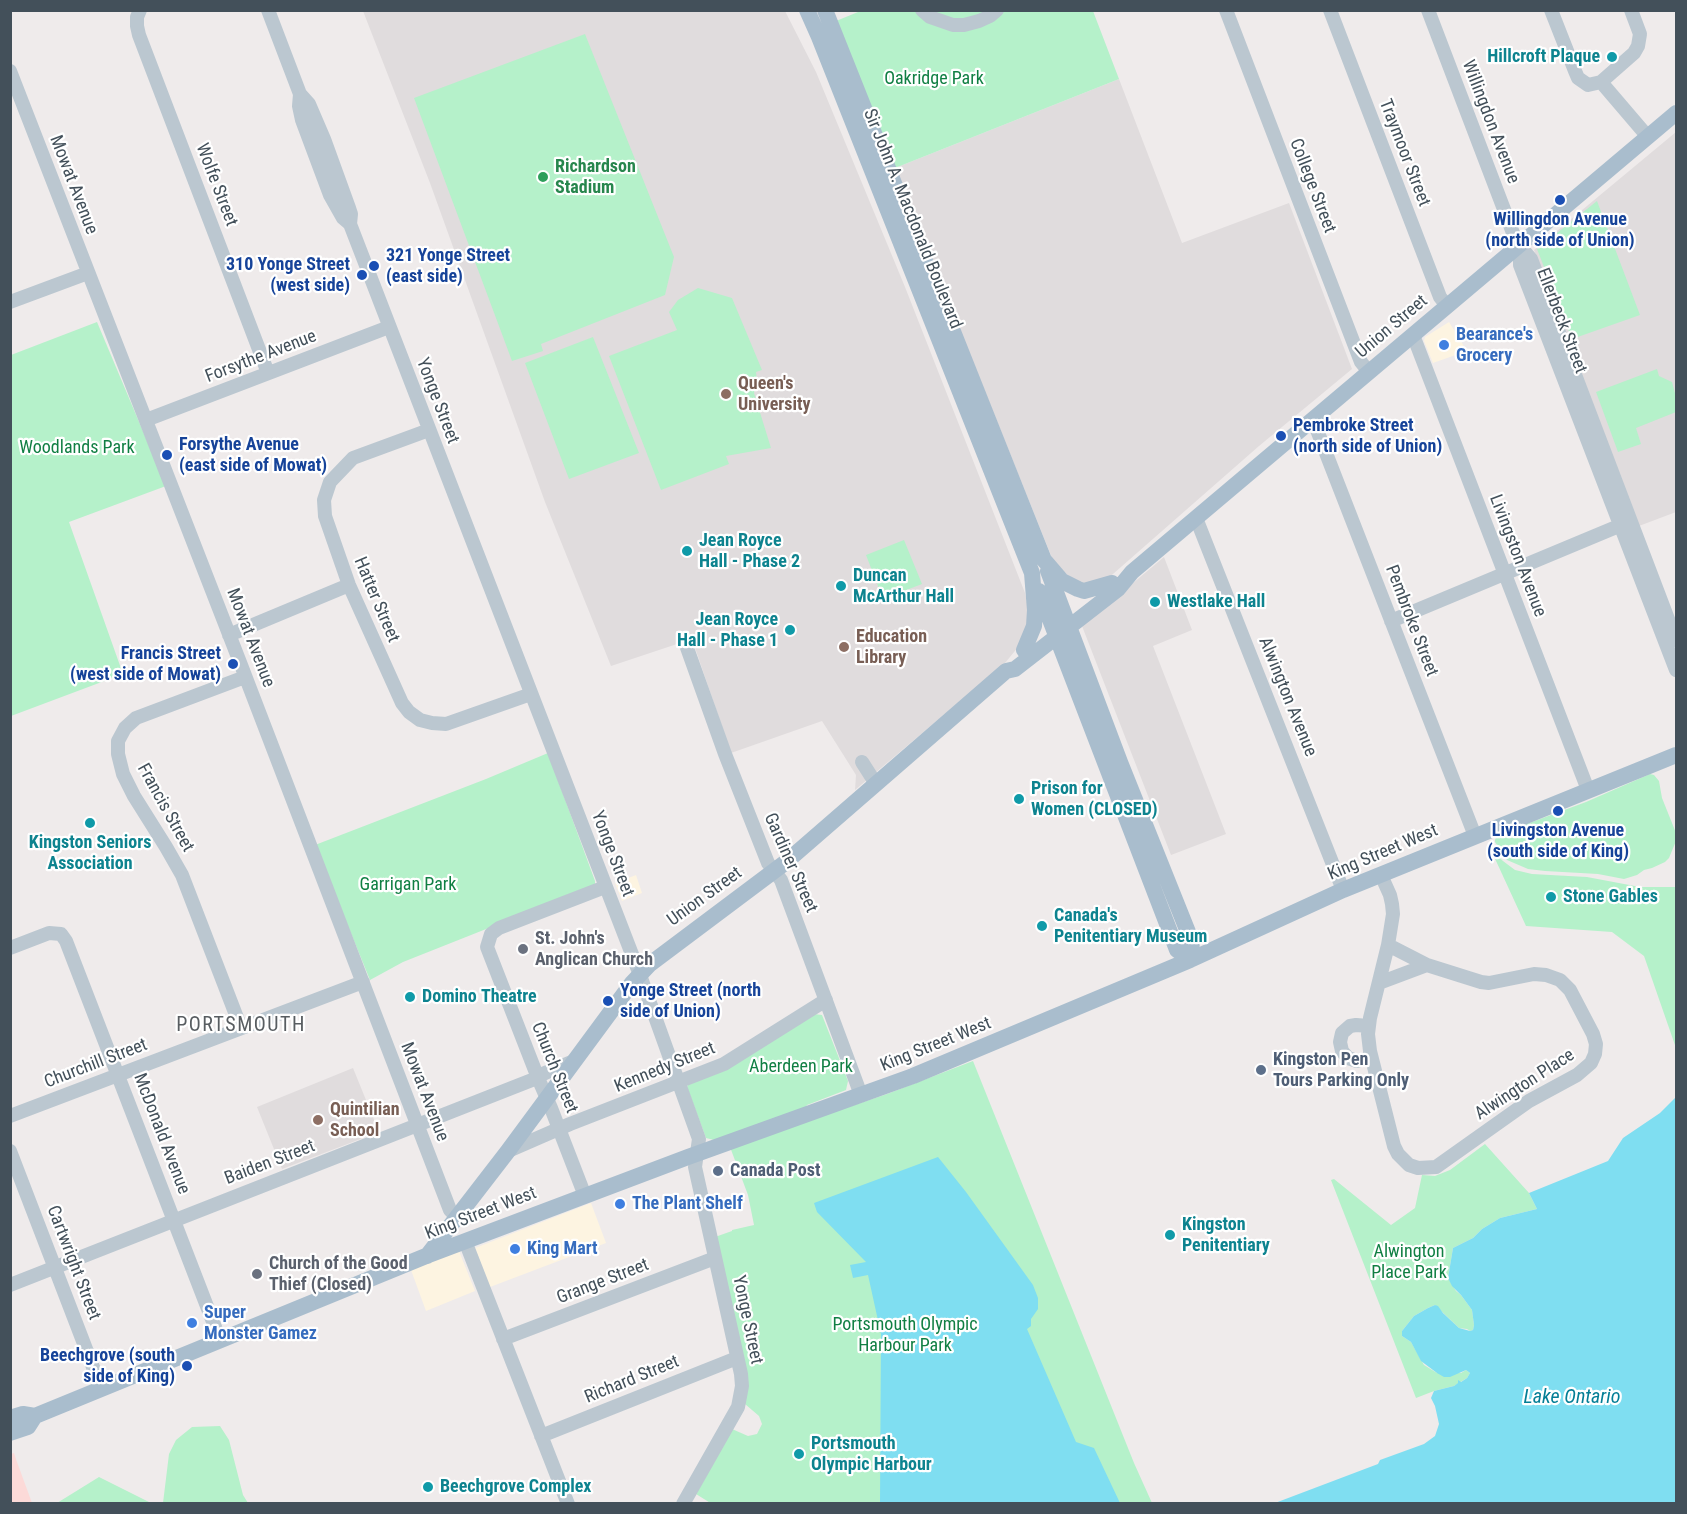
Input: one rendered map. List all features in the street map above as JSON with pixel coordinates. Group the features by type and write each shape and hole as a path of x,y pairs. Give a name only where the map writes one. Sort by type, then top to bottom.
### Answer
{"main road":[{"name":"Sir John A. Macdonald Boulevard","path":"807,10 1032,573"},
{"name":"Sir John A. Macdonald Boulevard","path":"825,10 1044,560"},
{"name":"Union Street","path":"1006,671 1008,664 1024,650 1118,589 1132,572 1677,113"},
{"path":"1044,560 1062,581 1078,589 1084,591 1112,583"},
{"path":"1044,560 1061,627"},
{"name":"Union Street","path":"426,1256 640,975 662,954 774,871 1006,671 1015,669 1112,583 1132,572"},
{"path":"1032,573 1061,627 1120,762 1192,942 1190,960"},
{"path":"1024,650 1034,626 1032,573"},
{"name":"King Street West","path":"10,1419 23,1414 35,1416 426,1256 923,1072 1190,960 1343,890 1677,754"},
{"name":"Union Street","path":"465,1241 463,1224 472,1197"},
{"name":"King Street West","path":"10,1433 28,1427 35,1416"}],"street":[{"name":"Wolfe Street","path":"140,10 137,17 139,36 268,373"},
{"name":"Yonge Street","path":"268,10 300,94 309,104 324,139 351,214 350,224 640,975 699,1140 695,1167 742,1386 738,1407 683,1503"},
{"path":"922,10 930,17 953,25 979,21 997,10"},
{"name":"College Street","path":"1226,10 1360,362 1369,372"},
{"name":"Traymoor Street","path":"1330,10 1440,297 1448,306"},
{"name":"Willingdon Avenue","path":"1428,10 1513,233 1520,246"},
{"path":"1551,10 1578,78 1588,85 1601,82 1634,53 1640,34 1631,10"},
{"name":"Mowat Avenue","path":"10,71 450,1210 457,1217"},
{"path":"1601,82 1648,137"},
{"name":"Ellerbeck Street","path":"1520,246 1520,265 1626,523 1677,640"},
{"path":"10,302 88,273"},
{"name":"Forsythe Avenue","path":"146,420 389,327"},
{"name":"Livingston Avenue","path":"1413,335 1588,790"},
{"name":"Pembroke Street","path":"1312,420 1322,440 1475,836"},
{"name":"Hatter Street","path":"429,430 353,458 330,482 324,500 325,516 348,585 402,703 420,720 446,723 531,694"},
{"name":"Alwington Avenue","path":"1196,518 1343,890"},
{"path":"1391,621 1626,523"},
{"name":"Ellerbeck Street","path":"1626,523 1677,670"},
{"path":"229,635 348,585"},
{"name":"Gardiner Street","path":"686,645 763,852 781,880 861,1095"},
{"name":"Francis Street","path":"240,1028 182,875 123,774 118,754 118,741 125,728 135,718 245,677"},
{"path":"862,762 876,784"},
{"name":"Alwington Place","path":"1381,875 1390,895 1393,914 1369,1026 1371,1058 1398,1154 1409,1165 1427,1169 1444,1163 1529,1101 1577,1075 1591,1063 1596,1044 1593,1034 1570,990 1560,980 1534,974 1489,983 1481,982 1427,965 1388,945"},
{"name":"Church Street","path":"585,1196 487,946 490,934 499,928 605,888"},
{"name":"McDonald Avenue","path":"10,948 49,933 61,934 66,941 220,1340"},
{"path":"1378,983 1427,965"},
{"name":"Churchill Street","path":"10,1116 363,982"},
{"name":"Kennedy Street","path":"508,1151 724,1064 826,1000"},
{"path":"1369,1026 1350,1026 1342,1033 1340,1042 1342,1051 1348,1058 1357,1061 1371,1058"},
{"name":"Baiden Street","path":"10,1285 538,1078 574,1061"},
{"name":"Cartwright Street","path":"10,1150 101,1388"},
{"path":"465,1241 568,1503"},
{"name":"Grange Street","path":"503,1339 715,1258"},
{"name":"Richard Street","path":"541,1436 737,1358"}],"shaded area":[{"name":"Queen's University","path":"363,11 785,11 816,72 905,287 1025,593 1030,617 1028,635 1005,663 855,790 856,775 822,721 731,753 692,639 611,666 545,502 430,183"},
{"path":"1119,79 1182,243 1289,203 1352,369 1259,446 1105,581 1080,586 1054,563 895,168"},
{"path":"1676,132 1676,512 1639,526 1534,250"},
{"name":"Bearance's Grocery","path":"1449,322 1467,351 1433,363 1424,341 1425,337"},
{"path":"1164,557 1192,630 1153,646 1226,834 1171,855 1082,626"},
{"path":"636,875 642,893 622,901 615,883"},
{"name":"Quintilian School","path":"353,1068 379,1132 282,1169 257,1107"},
{"path":"591,1203 606,1243 490,1287 475,1248"},
{"path":"459,1251 475,1291 426,1311 411,1270"},
{"path":"14,1453 32,1503 11,1503 11,1454"}],"green space":[{"name":"Oakridge Park","path":"863,10 1093,11 1119,79 895,168 836,21"},
{"name":"Richardson Stadium","path":"585,34 674,257 665,295 541,344 543,351 512,361 414,98"},
{"path":"1597,201 1640,315 1572,339 1537,249"},
{"path":"698,288 732,298 762,370 756,372 757,381 754,393 771,448 726,456 729,464 661,490 609,356 677,330 669,312 678,300"},
{"name":"Woodlands Park","path":"97,322 166,486 69,522 123,674 11,716 11,355"},
{"path":"593,337 639,453 569,479 525,363"},
{"path":"1657,369 1659,376 1672,382 1676,397 1676,412 1636,428 1641,444 1618,452 1596,392"},
{"path":"904,540 922,584 883,599 866,555"},
{"name":"Garrigan Park","path":"548,753 595,884 403,962 370,980 315,845"},
{"path":"1650,774 1659,781 1662,798 1676,833 1676,841 1665,862 1637,875 1624,879 1598,874 1528,869 1507,860 1495,842 1497,835 1586,802"},
{"path":"1491,850 1515,870 1532,874 1587,877 1640,887 1676,887 1676,1048 1644,956 1612,932 1526,926"},
{"name":"Aberdeen Park","path":"814,1014 822,1015 848,1081 846,1090 714,1140 706,1138 688,1085"},
{"name":"Portsmouth Olympic Harbour Park","path":"973,1061 1152,1503 712,1504 696,1494 732,1429 748,1436 757,1434 762,1424 759,1416 745,1404 715,1237 754,1225 748,1195 730,1147 887,1094"},
{"name":"Alwington Place Park","path":"1485,1144 1529,1193 1537,1209 1500,1218 1482,1229 1473,1238 1453,1248 1448,1278 1472,1310 1473,1330 1459,1328 1435,1305 1414,1316 1402,1331 1402,1336 1411,1342 1424,1365 1437,1373 1461,1373 1466,1370 1470,1373 1467,1378 1454,1386 1416,1398 1331,1180 1334,1179 1391,1225 1415,1208 1422,1175 1435,1176 1450,1170"},
{"path":"220,1426 229,1440 243,1495 248,1503 163,1503 169,1454 176,1440 192,1427"},
{"path":"99,1477 151,1503 57,1503"}],"water":[{"name":"Lake Ontario","path":"1676,1097 1676,1503 1275,1503 1378,1464 1380,1460 1424,1444 1435,1436 1439,1424 1431,1398 1434,1391 1454,1386 1458,1380 1461,1382 1470,1373 1466,1370 1450,1377 1444,1377 1437,1373 1421,1361 1411,1342 1402,1336 1402,1331 1414,1316 1435,1305 1459,1328 1473,1330 1472,1310 1448,1278 1453,1248 1473,1238 1482,1229 1500,1218 1537,1209 1529,1193 1608,1161 1623,1138 1660,1113"},
{"path":"938,1157 1033,1285 1038,1298 1038,1309 1031,1319 1031,1326 1027,1329 1076,1442 1094,1448 1120,1503 880,1503 881,1334 868,1275 853,1278 850,1265 866,1262 817,1212 814,1203"}],"place":[{"name":"Hillcroft Plaque","path":"1612,57"},
{"name":"Richardson Stadium","path":"543,177"},
{"name":"Willingdon Avenue (north side of Union)","path":"1560,200"},
{"name":"321 Yonge Street (east side)","path":"374,266"},
{"name":"310 Yonge Street (west side)","path":"362,275"},
{"name":"Bearance's Grocery","path":"1444,345"},
{"name":"Queen's University","path":"726,394"},
{"name":"Pembroke Street (north side of Union)","path":"1281,436"},
{"name":"Forsythe Avenue (east side of Mowat)","path":"167,455"},
{"name":"Jean Royce Hall - Phase 2","path":"687,551"},
{"name":"Duncan McArthur Hall","path":"841,586"},
{"name":"Westlake Hall","path":"1155,602"},
{"name":"Jean Royce Hall - Phase 1","path":"790,630"},
{"name":"Education Library","path":"844,647"},
{"name":"Francis Street (west side of Mowat)","path":"233,664"},
{"name":"Prison for Women (CLOSED)","path":"1019,799"},
{"name":"Livingston Avenue (south side of King)","path":"1558,811"},
{"name":"Kingston Seniors Association","path":"90,823"},
{"name":"Stone Gables","path":"1551,897"},
{"name":"Canada's Penitentiary Museum","path":"1042,926"},
{"name":"St. John's Anglican Church","path":"523,949"},
{"name":"Domino Theatre","path":"410,997"},
{"name":"Yonge Street (north side of Union)","path":"608,1001"},
{"name":"Kingston Pen Tours Parking Only","path":"1261,1070"},
{"name":"Quintilian School","path":"318,1120"},
{"name":"Canada Post","path":"718,1171"},
{"name":"The Plant Shelf","path":"620,1204"},
{"name":"Kingston Penitentiary","path":"1170,1235"},
{"name":"King Mart","path":"515,1249"},
{"name":"Church of the Good Thief (Closed)","path":"257,1274"},
{"name":"Super Monster Gamez","path":"192,1323"},
{"name":"Beechgrove (south side of King)","path":"187,1366"},
{"name":"Portsmouth Olympic Harbour","path":"799,1454"},
{"name":"Beechgrove Complex","path":"428,1487"}],"district":[{"name":"PORTSMOUTH","path":"241,1026"}]}
